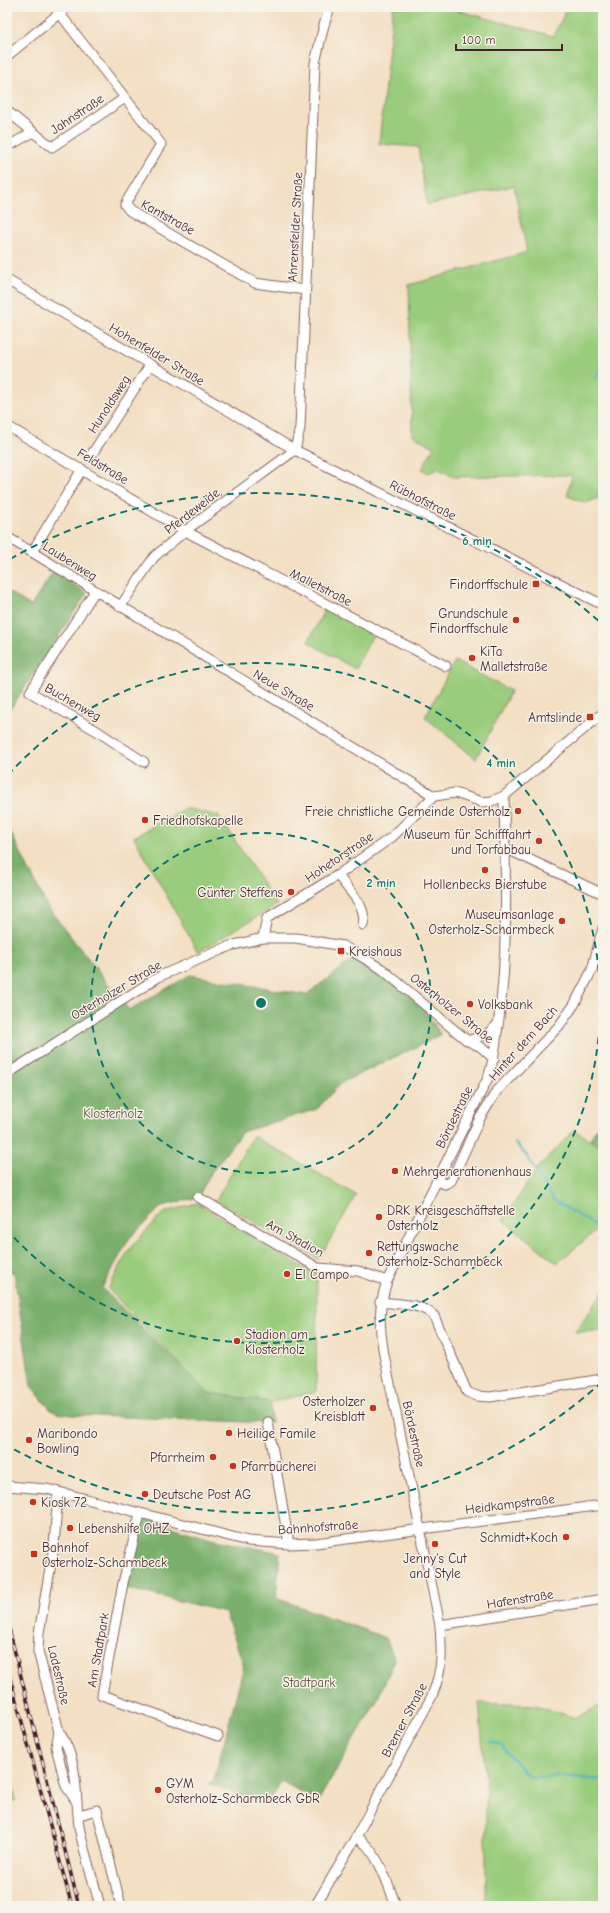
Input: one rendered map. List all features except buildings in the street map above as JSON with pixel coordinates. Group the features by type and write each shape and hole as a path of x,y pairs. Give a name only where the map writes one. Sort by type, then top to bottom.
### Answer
{"street":[{"path":"7,56 67,7"},
{"name":"Ahrensfelder Straße","path":"295,450 300,428 315,63 330,7"},
{"name":"Kantstraße","path":"60,14 161,144 125,205 130,211 255,283 305,290"},
{"name":"Jahnstraße","path":"7,111 52,147 125,98"},
{"path":"7,147 33,132"},
{"name":"Hohenfelder Straße","path":"7,280 295,450"},
{"name":"Hunoldsweg","path":"90,457 150,365"},
{"name":"Feldstraße","path":"7,426 185,531"},
{"name":"Pferdeweide","path":"120,607 154,557 185,531 295,450"},
{"name":"Rübhofstraße","path":"295,450 603,605"},
{"path":"32,552 82,469"},
{"name":"Malletstraße","path":"185,531 446,666"},
{"name":"Laubenweg","path":"7,537 120,607"},
{"name":"Buchenweg","path":"96,592 30,692 97,731 144,762"},
{"name":"Neue Straße","path":"120,607 434,796"},
{"path":"434,796 455,793 482,802 492,801 504,796 603,713"},
{"name":"Hohetorstraße","path":"263,938 267,918 338,875 392,837 434,796"},
{"name":"Bördestraße","path":"420,1528 384,1355 380,1330 380,1302 387,1281 488,1078 494,1059 506,939 504,796"},
{"path":"505,848 603,894"},
{"path":"338,875 346,888 355,894 365,918 363,925"},
{"name":"Hinter dem Bach","path":"437,1181 445,1184 451,1181 480,1118 496,1092 559,1026 574,1005 592,970 603,928"},
{"name":"Osterholzer Straße","path":"7,1074 160,976 230,946 263,938 296,938 343,946 352,950 382,969 468,1040 480,1047 494,1059"},
{"path":"468,1040 487,1034 498,1024"},
{"name":"Am Stadion","path":"198,1197 318,1268 358,1271 387,1281"},
{"path":"380,1302 421,1307 428,1310 434,1316 467,1392 477,1396 490,1397 603,1379"},
{"path":"268,1422 289,1544"},
{"name":"Bahnhofstraße","path":"7,1486 58,1492 248,1541 289,1544 316,1543 420,1528"},
{"name":"Ladestraße","path":"58,1492 54,1546 38,1633 38,1651 59,1732 67,1744 75,1773 77,1802 80,1815 79,1826 100,1906"},
{"name":"Heidkampstraße","path":"420,1528 603,1505"},
{"name":"Am Stadtpark","path":"140,1514 123,1584 102,1695 218,1736"},
{"name":"Bremer Straße","path":"315,1906 356,1836 432,1696 440,1678 443,1661 440,1625 420,1528"},
{"name":"Hafenstraße","path":"440,1625 603,1599"},
{"path":"80,1815 97,1810 121,1906"},
{"path":"356,1836 365,1842 386,1877 396,1906"}],"green space":[{"path":"393,7 445,7 553,36 568,7 603,7 603,496 586,503 567,496 572,475 453,477 439,469 428,473 422,469 434,447 412,435 409,285 527,252 514,186 427,205 418,147 379,144"},
{"path":"53,572 87,593 7,714 7,591 31,606"},
{"path":"326,607 374,633 355,669 308,642"},
{"path":"455,661 511,691 476,759 425,717"},
{"path":"185,808 219,816 277,905 198,952 134,837"},
{"name":"Klosterholz","path":"7,825 48,908 129,1010 190,975 306,995 356,957 419,1001 441,1035 341,1083 317,1109 242,1132 210,1174 198,1197 162,1206 129,1239 102,1288 208,1393 271,1402 271,1423 71,1415 57,1413 50,1409 31,1386 14,1272 7,1272"},
{"path":"603,1119 603,1148 589,1140"},
{"path":"574,1130 603,1148 603,1225 557,1263 503,1220 537,1169"},
{"path":"253,1136 356,1195 319,1259 216,1200"},
{"name":"Stadion am Klosterholz","path":"197,1203 317,1276 316,1392 271,1402 208,1393 108,1289 131,1247 163,1213"},
{"path":"603,1292 603,1331 575,1332"},
{"name":"Stadtpark","path":"142,1518 211,1539 280,1553 276,1598 386,1638 395,1660 375,1704 318,1801 281,1781 269,1803 209,1784 214,1780 244,1666 225,1612 125,1588"},
{"path":"479,1703 535,1705 576,1718 603,1704 603,1906 486,1906 486,1784"},
{"path":"7,1761 16,1800 7,1803"}],"waterway":[{"path":"596,378 603,358"},
{"path":"515,1143 527,1156 553,1200 603,1230"},
{"path":"490,1742 501,1745 525,1773 534,1777 560,1776 603,1780"}],"railway":[{"path":"7,1621 79,1906"},
{"path":"7,1667 72,1906"}],"place":[{"name":"Findorffschule","path":"536,584"},
{"name":"Grundschule Findorffschule","path":"516,620"},
{"name":"KiTa Malletstraße","path":"472,658"},
{"name":"Amtslinde","path":"590,717"},
{"name":"Freie christliche Gemeinde Osterholz","path":"518,811"},
{"name":"Friedhofskapelle","path":"145,820"},
{"name":"Museum für Schifffahrt und Torfabbau","path":"539,841"},
{"name":"Hollenbecks Bierstube","path":"485,870"},
{"name":"Günter Steffens","path":"291,892"},
{"name":"Museumsanlage Osterholz-Scharmbeck","path":"562,921"},
{"name":"Kreishaus","path":"341,951"},
{"name":"Volksbank","path":"470,1004"},
{"name":"Mehrgenerationenhaus","path":"395,1171"},
{"name":"DRK Kreisgeschäftstelle Osterholz","path":"379,1217"},
{"name":"Rettungswache Osterholz-Scharmbeck","path":"369,1253"},
{"name":"El Campo","path":"287,1274"},
{"name":"Stadion am Klosterholz","path":"237,1341"},
{"name":"Osterholzer Kreisblatt","path":"373,1408"},
{"name":"Heilige Famile","path":"229,1433"},
{"name":"Maribondo Bowling","path":"29,1440"},
{"name":"Pfarrheim","path":"213,1457"},
{"name":"Pfarrbücherei","path":"233,1466"},
{"name":"Deutsche Post AG","path":"145,1494"},
{"name":"Kiosk 72","path":"33,1502"},
{"name":"Lebenshilfe OHZ","path":"70,1528"},
{"name":"Schmidt+Koch","path":"566,1537"},
{"name":"Jenny's Cut and Style","path":"435,1544"},
{"name":"Bahnhof Osterholz-Scharmbeck","path":"34,1554"},
{"name":"GYM Osterholz-Scharmbeck GbR","path":"158,1790"}]}
